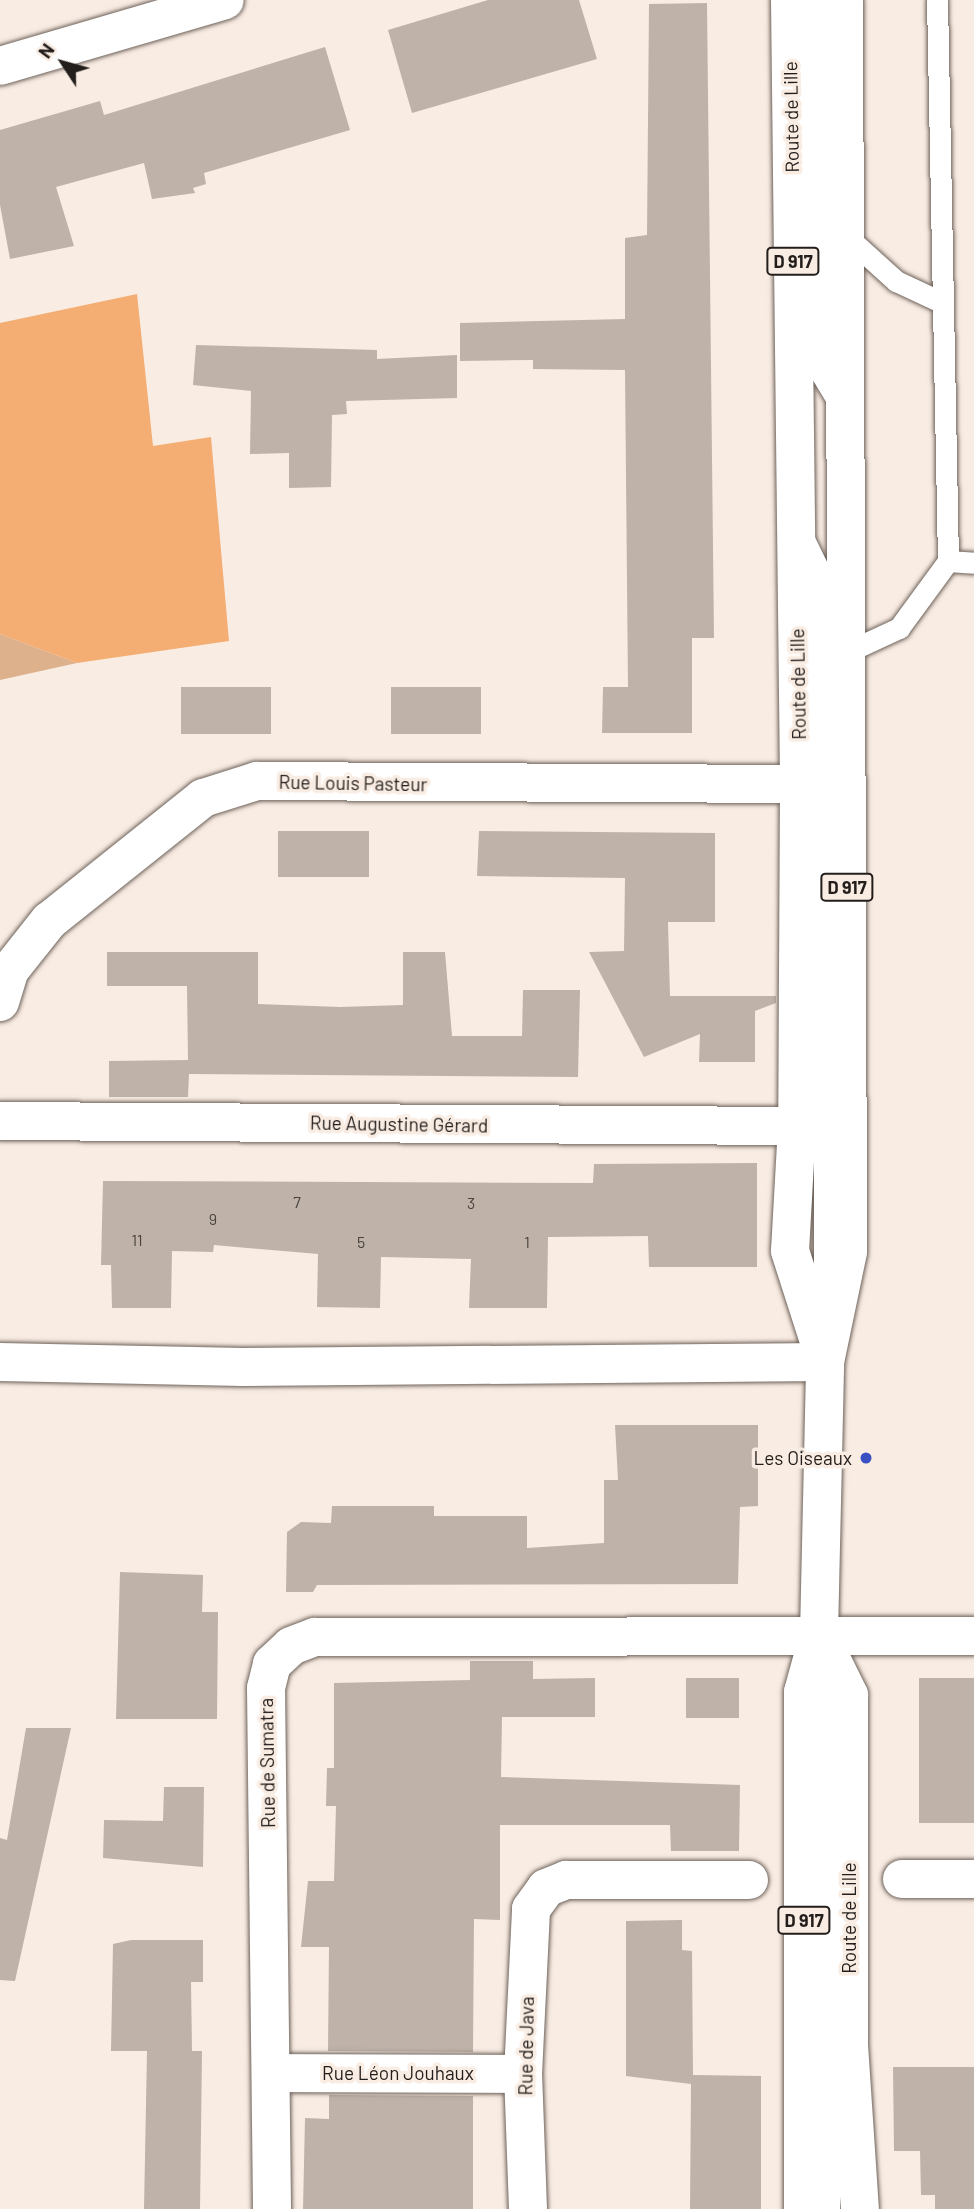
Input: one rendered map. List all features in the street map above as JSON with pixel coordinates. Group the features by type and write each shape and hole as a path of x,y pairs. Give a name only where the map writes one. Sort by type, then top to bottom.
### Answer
{"street":[{"path":"0,66 225,0"},
{"name":"Route de Lille","path":"790,0 799,784 797,1126 790,1251 825,1362"},
{"name":"Route de Lille","path":"803,2209 803,1692 819,1634 825,1362 848,1252 841,230 844,0"},
{"name":"Rue Louis Pasteur","path":"0,1002 10,970 49,921 203,798 257,781 799,784"},
{"name":"Rue Augustine Gérard","path":"0,1121 797,1126"},
{"path":"6,1358 825,1362"},
{"name":"Route de Lille","path":"819,1634 849,1695 849,2045 860,2209"},
{"name":"Rue de Sumatra","path":"272,2209 273,2073 266,1688 272,1664 291,1646 315,1637 819,1634 974,1636"},
{"path":"901,1879 974,1880"},
{"name":"Rue de Java","path":"528,2209 523,2074 529,1924 546,1888 566,1880 749,1880"},
{"name":"Rue Léon Jouhaux","path":"273,2073 523,2074"}],"lane":[{"path":"815,0 817,366 843,410"},
{"path":"845,653 899,628 948,561 937,0"},
{"path":"841,230 895,281 943,303"},
{"path":"796,522 822,576 825,1362"},
{"path":"948,561 974,563"},
{"path":"819,1634 827,1693 829,2209"}],"shaded area":[{"path":"137,294 153,446 211,437 229,641 77,663 0,634 0,323"},
{"path":"0,634 77,663 0,680"}],"building":[{"path":"488,0 579,0 597,59 412,113 388,30"},
{"path":"707,3 714,638 692,638 692,733 602,733 603,687 628,687 625,370 533,369 533,360 460,361 460,323 625,319 625,238 647,235 649,4"},
{"path":"325,47 350,130 204,173 206,184 193,188 195,193 152,199 144,163 56,187 74,246 10,259 0,205 0,130 100,101 104,115"},
{"path":"196,345 377,350 377,359 457,355 457,398 346,401 347,414 332,415 331,487 289,488 289,453 250,454 251,391 193,385"},
{"path":"181,687 271,687 271,734 181,734"},
{"path":"391,687 481,687 481,734 391,734"},
{"path":"278,831 369,831 369,877 278,877"},
{"path":"479,831 715,833 715,922 668,922 670,996 776,996 776,1003 755,1011 755,1062 699,1062 700,1034 644,1057 589,952 624,951 625,878 477,876"},
{"path":"107,952 258,952 258,1004 340,1007 403,1005 403,952 445,952 452,1036 522,1036 523,990 580,990 578,1077 189,1074 188,1097 109,1097 109,1061 188,1060 187,986 107,986"},
{"path":"757,1163 757,1267 649,1267 648,1236 548,1237 547,1308 469,1308 471,1259 381,1257 380,1308 317,1307 318,1254 214,1245 213,1252 172,1251 171,1308 112,1308 111,1265 101,1265 103,1181 593,1183 594,1164"},
{"path":"615,1425 758,1425 758,1506 740,1507 738,1584 317,1585 313,1592 286,1592 287,1532 301,1522 331,1523 332,1506 434,1506 434,1516 527,1516 527,1548 604,1543 604,1480 618,1480"},
{"path":"120,1572 203,1575 202,1612 218,1612 217,1719 116,1719"},
{"path":"470,1661 533,1661 533,1679 595,1678 595,1717 502,1717 501,1777 740,1785 739,1851 671,1851 670,1825 500,1825 500,1920 474,1919 473,2052 328,2051 329,1947 301,1947 308,1881 334,1881 336,1806 326,1806 327,1768 334,1768 334,1683 470,1680"},
{"path":"686,1678 739,1678 739,1718 686,1718"},
{"path":"919,1678 974,1678 974,1823 919,1823"},
{"path":"26,1728 71,1728 15,1981 0,1980 0,1838 7,1840"},
{"path":"164,1787 204,1787 203,1867 103,1858 104,1820 163,1821"},
{"path":"682,1920 682,1950 692,1951 693,2075 761,2076 761,2209 690,2209 691,2084 626,2076 626,1921"},
{"path":"131,1940 203,1940 203,1982 191,1982 192,2051 202,2051 200,2209 144,2209 147,2051 111,2051 113,1944"},
{"path":"893,2067 974,2067 974,2209 935,2209 935,2195 921,2195 920,2151 894,2151"},
{"path":"329,2095 473,2096 473,2209 303,2209 305,2118 329,2119"}],"place":[{"name":"Les Oiseaux","path":"866,1458"}]}
